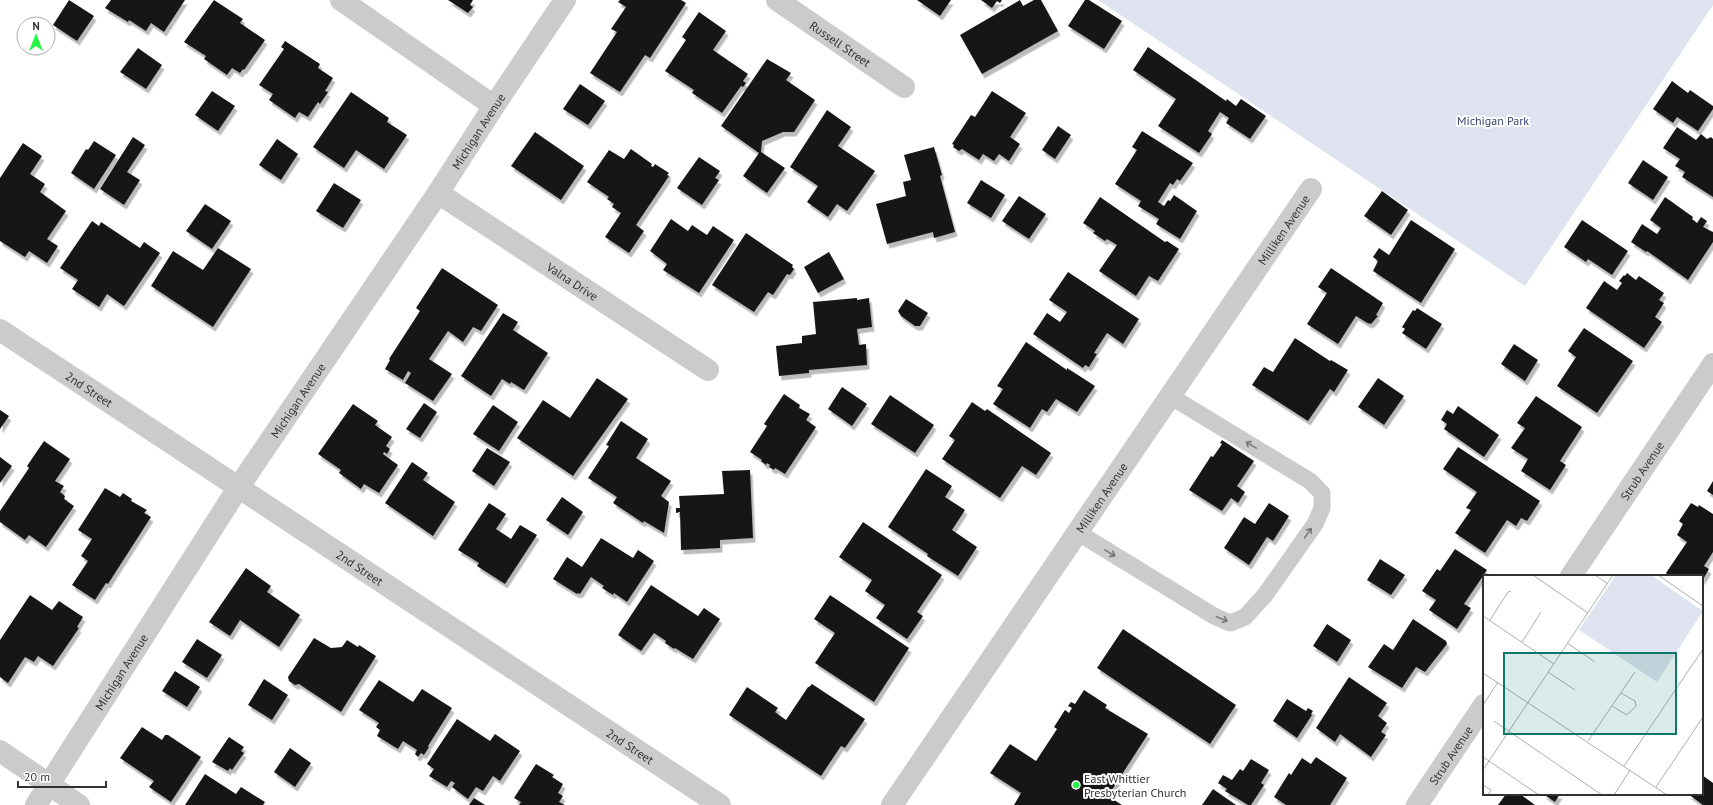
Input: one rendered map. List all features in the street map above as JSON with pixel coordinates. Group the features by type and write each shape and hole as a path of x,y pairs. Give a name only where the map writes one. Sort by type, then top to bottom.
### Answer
{"street":[{"path":"341,0 494,106"},
{"name":"Michigan Avenue","path":"36,805 238,488 438,193 565,0"},
{"name":"Russell Street","path":"777,0 904,87"},
{"name":"Milliken Avenue","path":"892,805 1311,189"},
{"name":"Valna Drive","path":"438,193 708,370"},
{"name":"2nd Street","path":"0,330 720,805"},
{"name":"Strub Avenue","path":"1572,575 1713,364"},
{"name":"Strub Avenue","path":"1417,805 1483,706"},
{"path":"0,751 79,805"}],"lane":[{"path":"1077,532 1214,616 1230,623 1245,617 1265,595 1315,524 1322,508 1322,493 1310,481 1170,396"}],"green space":[{"name":"Michigan Park","path":"1098,0 1713,0 1713,5 1525,286"}],"building":[{"path":"69,0 94,16 77,41 56,27 56,20"},
{"path":"111,0 185,0 164,32 151,23 146,31 129,20 128,22 105,8"},
{"path":"214,0 243,19 240,23 265,40 244,70 243,69 240,73 232,68 227,75 204,59 206,56 184,42"},
{"path":"448,0 473,0 470,5 473,7 468,13"},
{"path":"620,0 681,0 686,3 650,58 645,55 620,92 590,73 617,32 611,29 626,7 618,2"},
{"path":"917,0 951,0 940,16"},
{"path":"981,0 1002,0 1000,3 997,1 992,8"},
{"path":"1020,0 1023,6 1034,0 1041,0 1058,31 982,74 960,35"},
{"path":"1085,0 1089,0 1122,21 1104,49 1068,26"},
{"path":"699,12 726,31 713,50 748,74 743,81 746,83 743,87 741,86 722,113 692,93 694,90 665,71 686,40 682,37"},
{"path":"285,41 320,64 318,68 333,78 325,91 328,92 320,104 318,102 308,117 299,112 295,118 269,100 273,94 259,85 284,49 281,47"},
{"path":"1148,47 1226,101 1227,99 1236,106 1241,99 1266,116 1250,139 1226,123 1229,118 1220,112 1208,131 1212,134 1199,153 1158,126 1176,99 1133,70"},
{"path":"138,48 162,65 146,89 120,72"},
{"path":"767,59 791,73 786,80 815,100 794,132 783,132 762,141 761,152 785,168 767,193 743,176 759,153 721,126"},
{"path":"1672,81 1688,93 1690,90 1713,106 1713,109 1698,131 1677,117 1673,123 1653,109"},
{"path":"580,84 605,101 588,125 563,109"},
{"path":"212,91 235,106 218,131 195,115"},
{"path":"992,91 1026,113 1010,137 1020,144 1009,161 999,154 994,161 983,154 979,160 962,149 959,151 953,147 954,145 952,144 971,115 975,117"},
{"path":"351,92 389,118 387,122 407,135 384,169 356,150 344,168 313,147"},
{"path":"827,110 851,127 838,146 875,171 847,211 837,204 828,217 807,202 818,186 790,167"},
{"path":"1058,126 1071,135 1055,159 1042,150"},
{"path":"1677,127 1696,140 1701,134 1707,139 1711,137 1713,139 1713,197 1682,177 1685,172 1675,166 1680,159 1663,148"},
{"path":"1142,131 1193,163 1180,181 1177,179 1173,185 1170,183 1158,202 1164,206 1174,195 1197,211 1180,239 1156,224 1159,219 1138,206 1141,201 1115,184 1137,150 1132,147"},
{"path":"535,132 584,166 561,200 511,166"},
{"path":"133,137 145,145 127,172 140,180 124,205 100,189"},
{"path":"277,139 298,154 281,180 259,165"},
{"path":"94,141 116,155 94,189 71,173 86,149 88,150"},
{"path":"23,143 42,156 30,174 45,184 40,192 66,211 47,239 58,246 47,263 29,251 25,257 0,241 0,178"},
{"path":"934,147 955,232 934,238 933,232 887,244 876,204 906,196 903,182 911,180 904,155"},
{"path":"631,149 652,164 651,166 653,167 655,164 669,173 667,175 669,176 636,225 644,231 629,253 605,237 621,213 612,207 614,204 607,199 609,197 587,182 609,150 624,159"},
{"path":"699,157 720,171 715,178 719,180 702,205 677,188"},
{"path":"1643,160 1668,177 1653,200 1628,183"},
{"path":"981,180 1005,195 991,218 967,203"},
{"path":"334,183 361,200 343,228 316,211"},
{"path":"1382,191 1408,210 1391,235 1364,216"},
{"path":"1019,196 1046,214 1029,239 1002,221"},
{"path":"1100,197 1165,242 1167,241 1179,249 1158,281 1149,276 1136,296 1099,271 1117,245 1107,239 1105,241 1093,233 1095,231 1083,223"},
{"path":"1665,197 1693,217 1692,219 1697,223 1701,217 1707,221 1703,227 1713,232 1713,242 1688,280 1647,251 1646,252 1631,242 1642,224 1657,234 1661,228 1650,220"},
{"path":"205,204 231,221 212,249 186,231"},
{"path":"671,219 688,231 692,225 707,235 713,226 734,240 699,293 663,270 667,264 650,251"},
{"path":"1411,220 1455,249 1421,303 1373,271 1378,261 1373,257 1379,248 1389,255"},
{"path":"1582,220 1628,251 1612,275 1588,259 1586,262 1564,247"},
{"path":"92,221 99,226 101,222 140,248 144,242 160,253 124,306 107,294 99,307 72,289 78,280 60,268"},
{"path":"746,233 793,265 792,267 794,269 790,275 787,274 773,295 768,292 754,312 712,285"},
{"path":"218,248 251,269 213,327 151,286 173,251 203,270"},
{"path":"829,252 844,279 818,293 804,267"},
{"path":"442,268 498,305 481,331 473,327 463,342 448,331 429,359 452,374 433,401 405,383 411,373 408,371 403,380 385,369 390,360 389,359 420,311 416,308"},
{"path":"1331,268 1383,303 1376,315 1378,316 1371,324 1356,316 1338,344 1307,324 1327,293 1318,287"},
{"path":"1068,272 1139,319 1123,344 1107,333 1094,353 1097,354 1089,367 1085,365 1083,368 1033,334 1047,313 1060,322 1067,312 1049,300"},
{"path":"1627,273 1636,280 1639,276 1664,293 1659,300 1664,303 1655,317 1662,322 1644,348 1586,308 1604,281 1617,290 1622,283 1619,281"},
{"path":"857,298 857,300 869,298 872,327 857,329 859,345 866,344 867,365 809,370 809,373 779,376 776,346 802,343 802,336 816,334 813,302"},
{"path":"906,299 928,313 920,326 915,326 901,316 898,311"},
{"path":"1417,308 1442,324 1426,349 1402,333 1405,329 1402,327 1413,310 1415,311"},
{"path":"503,313 518,322 513,330 548,353 524,390 511,382 510,384 502,379 491,396 461,376"},
{"path":"1584,328 1633,361 1597,413 1557,386 1576,357 1568,351"},
{"path":"1295,338 1330,361 1331,360 1348,370 1334,392 1330,389 1308,421 1252,385 1264,367 1273,372"},
{"path":"1026,342 1067,370 1067,368 1095,386 1077,412 1056,399 1047,412 1042,409 1030,428 993,404 1003,389 997,386"},
{"path":"1514,344 1538,360 1525,381 1501,364"},
{"path":"597,378 628,399 573,476 517,438 543,400 570,418"},
{"path":"1378,378 1404,396 1384,425 1358,407"},
{"path":"842,387 867,404 852,426 828,409"},
{"path":"784,394 800,405 799,408 810,414 806,420 816,427 785,474 775,468 774,470 769,467 770,465 767,463 766,465 761,461 762,460 750,452 767,426 764,424"},
{"path":"890,395 934,425 915,453 871,424"},
{"path":"1536,396 1582,427 1560,461 1566,465 1550,490 1521,471 1528,459 1511,448 1525,428 1517,423"},
{"path":"972,402 985,411 987,409 1051,453 1036,475 1022,466 1000,498 942,459 955,440 949,436"},
{"path":"424,403 437,412 420,438 406,429"},
{"path":"353,404 378,421 375,425 392,437 386,446 390,449 387,454 384,452 383,454 398,465 379,493 364,484 361,489 339,473 341,470 318,454"},
{"path":"493,405 518,422 499,451 473,434"},
{"path":"1458,406 1499,435 1484,457 1444,429 1447,424 1441,420 1447,410 1453,414"},
{"path":"0,410 9,416 0,429"},
{"path":"621,421 648,439 636,458 671,481 661,496 669,502 664,533 644,521 643,523 613,503 617,497 588,478 609,446 606,445"},
{"path":"1222,440 1254,461 1237,486 1245,492 1238,503 1231,498 1222,511 1189,490 1211,456 1213,457 1222,444 1220,443"},
{"path":"44,441 70,459 55,481 64,486 60,492 65,496 64,499 74,506 46,547 29,535 25,540 0,522 0,511 29,468 27,466"},
{"path":"1458,447 1540,501 1527,521 1521,518 1516,526 1507,520 1485,553 1455,533 1471,510 1466,508 1477,492 1443,469"},
{"path":"487,448 510,462 494,486 472,471"},
{"path":"0,457 12,466 0,483"},
{"path":"412,462 428,473 423,480 455,502 433,536 385,503"},
{"path":"926,469 952,486 945,497 965,510 952,530 977,547 958,576 927,556 928,554 888,527"},
{"path":"750,470 753,538 720,540 720,548 681,550 680,512 676,513 676,508 680,508 679,496 724,494 722,471"},
{"path":"1713,481 1713,495 1707,491"},
{"path":"105,488 120,497 123,493 132,499 131,501 147,510 144,513 151,517 108,584 106,583 95,600 72,585 88,561 81,556 92,539 78,530"},
{"path":"562,497 583,512 568,535 546,520"},
{"path":"489,503 506,514 496,529 511,539 520,525 537,535 505,584 477,566 479,563 458,550"},
{"path":"1269,503 1289,516 1273,541 1267,537 1249,565 1224,548 1244,517 1255,524"},
{"path":"1691,503 1698,507 1699,505 1713,514 1713,552 1704,566 1709,569 1703,579 1703,575 1668,575 1666,573 1687,542 1677,535 1683,524 1679,521"},
{"path":"863,522 942,575 917,612 923,616 907,639 876,618 885,605 865,591 872,580 839,557"},
{"path":"601,538 633,558 638,550 654,561 627,602 614,593 613,595 602,588 604,586 591,577 580,594 577,594 553,579 567,557 582,567"},
{"path":"1455,549 1487,570 1464,604 1471,608 1457,629 1429,610 1436,600 1422,591 1437,569 1440,571"},
{"path":"1380,559 1405,575 1391,595 1367,580"},
{"path":"246,568 271,586 267,592 300,615 279,647 240,620 230,636 209,622"},
{"path":"651,585 698,616 704,608 720,619 693,659 665,643 666,641 654,633 641,651 618,635"},
{"path":"30,595 52,610 59,601 83,617 77,627 79,628 53,666 38,656 34,662 25,657 8,683 0,677 0,640"},
{"path":"830,595 909,648 874,702 815,663 835,633 814,619"},
{"path":"1413,619 1446,641 1447,644 1425,672 1416,667 1402,688 1368,667 1384,644 1393,650"},
{"path":"1327,624 1351,640 1337,662 1313,646"},
{"path":"1123,629 1236,705 1210,744 1097,668"},
{"path":"314,638 331,648 342,647 347,640 358,647 359,645 376,656 341,712 299,684 295,685 289,681 288,677"},
{"path":"197,639 222,655 207,678 182,662"},
{"path":"175,671 200,687 187,707 162,691"},
{"path":"1349,677 1387,703 1378,716 1387,723 1381,732 1386,735 1371,757 1340,734 1335,742 1316,728"},
{"path":"264,679 288,695 272,720 248,705"},
{"path":"379,680 413,702 422,689 452,708 424,755 421,753 418,757 415,754 417,750 403,741 398,749 377,736 380,730 376,727 379,723 359,710"},
{"path":"812,684 865,719 845,748 841,746 821,776 729,715 747,687 778,708 775,712 786,720 808,687"},
{"path":"1084,690 1107,705 1105,708 1148,734 1108,796 1122,805 1014,805 1021,793 990,773 1010,744 1036,761 1057,729 1054,727 1065,710 1069,713 1072,708 1068,706 1071,702 1075,704"},
{"path":"1287,699 1306,711 1308,708 1313,711 1297,738 1273,721"},
{"path":"457,719 490,741 495,734 520,751 500,781 493,776 483,791 476,787 468,799 452,787 455,783 451,781 447,787 429,776 434,769 427,764"},
{"path":"142,727 162,740 165,735 168,735 201,757 171,802 149,787 154,781 120,758"},
{"path":"229,737 244,747 241,751 244,753 232,770 230,768 228,771 212,762"},
{"path":"290,748 311,763 295,787 274,772"},
{"path":"1316,757 1347,778 1330,805 1286,805 1274,797 1289,773 1291,775 1302,758 1311,764"},
{"path":"1251,759 1269,770 1261,783 1264,785 1251,805 1248,805 1225,791 1227,789 1218,783 1223,775 1232,780 1240,769 1243,771"},
{"path":"536,764 554,775 552,777 563,784 558,793 563,796 559,802 565,805 519,805 521,802 514,798"},
{"path":"205,774 236,794 241,787 265,802 263,805 185,805"},
{"path":"1703,776 1713,783 1713,805 1703,805 1689,795 1703,795"},
{"path":"1213,789 1236,805 1202,805"},
{"path":"1505,795 1521,795 1535,805 1498,805"},
{"path":"1544,795 1559,795 1555,802"},
{"path":"474,798 485,805 469,805"}],"place":[{"name":"East Whittier Presbyterian Church","path":"1076,785"}]}
